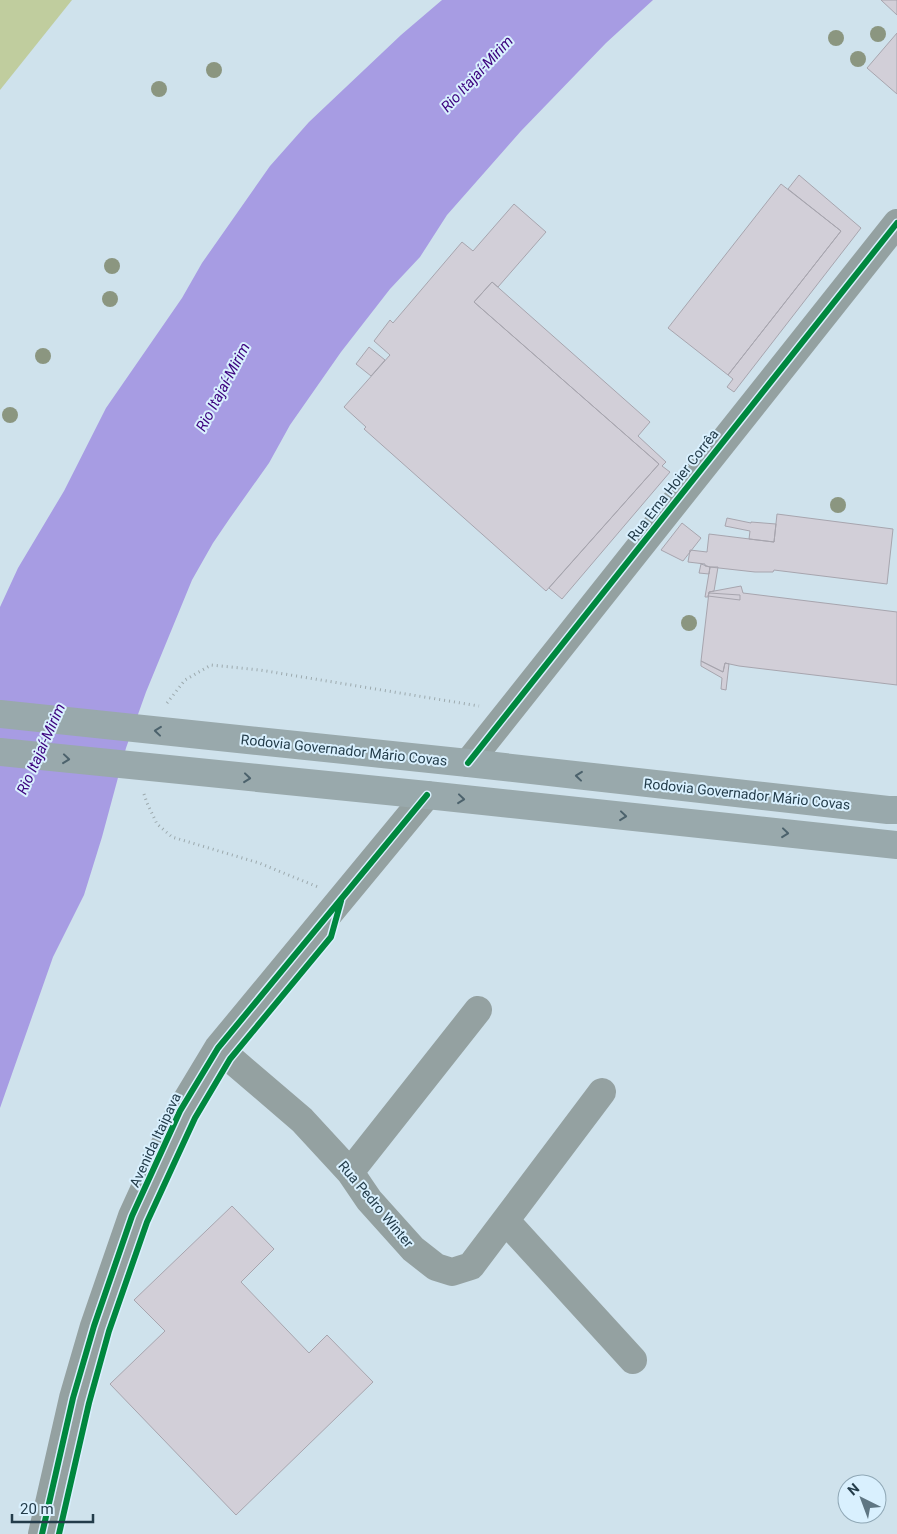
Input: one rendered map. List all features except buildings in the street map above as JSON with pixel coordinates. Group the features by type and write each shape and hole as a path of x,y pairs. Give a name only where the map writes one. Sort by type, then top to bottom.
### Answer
{"highway":[{"name":"Rodovia Governador Mário Covas","path":"0,714 897,810"},
{"path":"0,752 897,845"},
{"path":"852,840 897,858"}],"street":[{"name":"Rua Erna Hoier Corrêa","path":"468,763 897,223"},
{"name":"Avenida Itaipava","path":"42,1534 73,1398 91,1335 132,1216 180,1111 218,1048 427,795"},
{"path":"350,1172 478,1010"},
{"name":"Rua Pedro Winter","path":"218,1048 302,1120 350,1172 369,1200 413,1249 436,1267 452,1272 471,1266 602,1092"},
{"path":"506,1221 633,1360"}],"green space":[{"path":"0,0 72,0 0,90"}],"water":[{"name":"Rio Itajaí-Mirim","path":"442,0 653,0 606,43 521,131 447,215 420,257 390,289 341,352 290,425 269,463 213,543 192,580 146,692 126,748 84,895 53,957 0,1108 0,607 18,568 64,491 106,408 182,298 202,263 270,166 309,122 401,35"}],"cycle path":[{"path":"468,763 897,223"},
{"path":"42,1534 73,1398 94,1326 132,1216 180,1111 218,1048 427,795"},
{"path":"59,1534 89,1403 109,1331 147,1222 195,1118 230,1059 331,937 341,901"}]}
